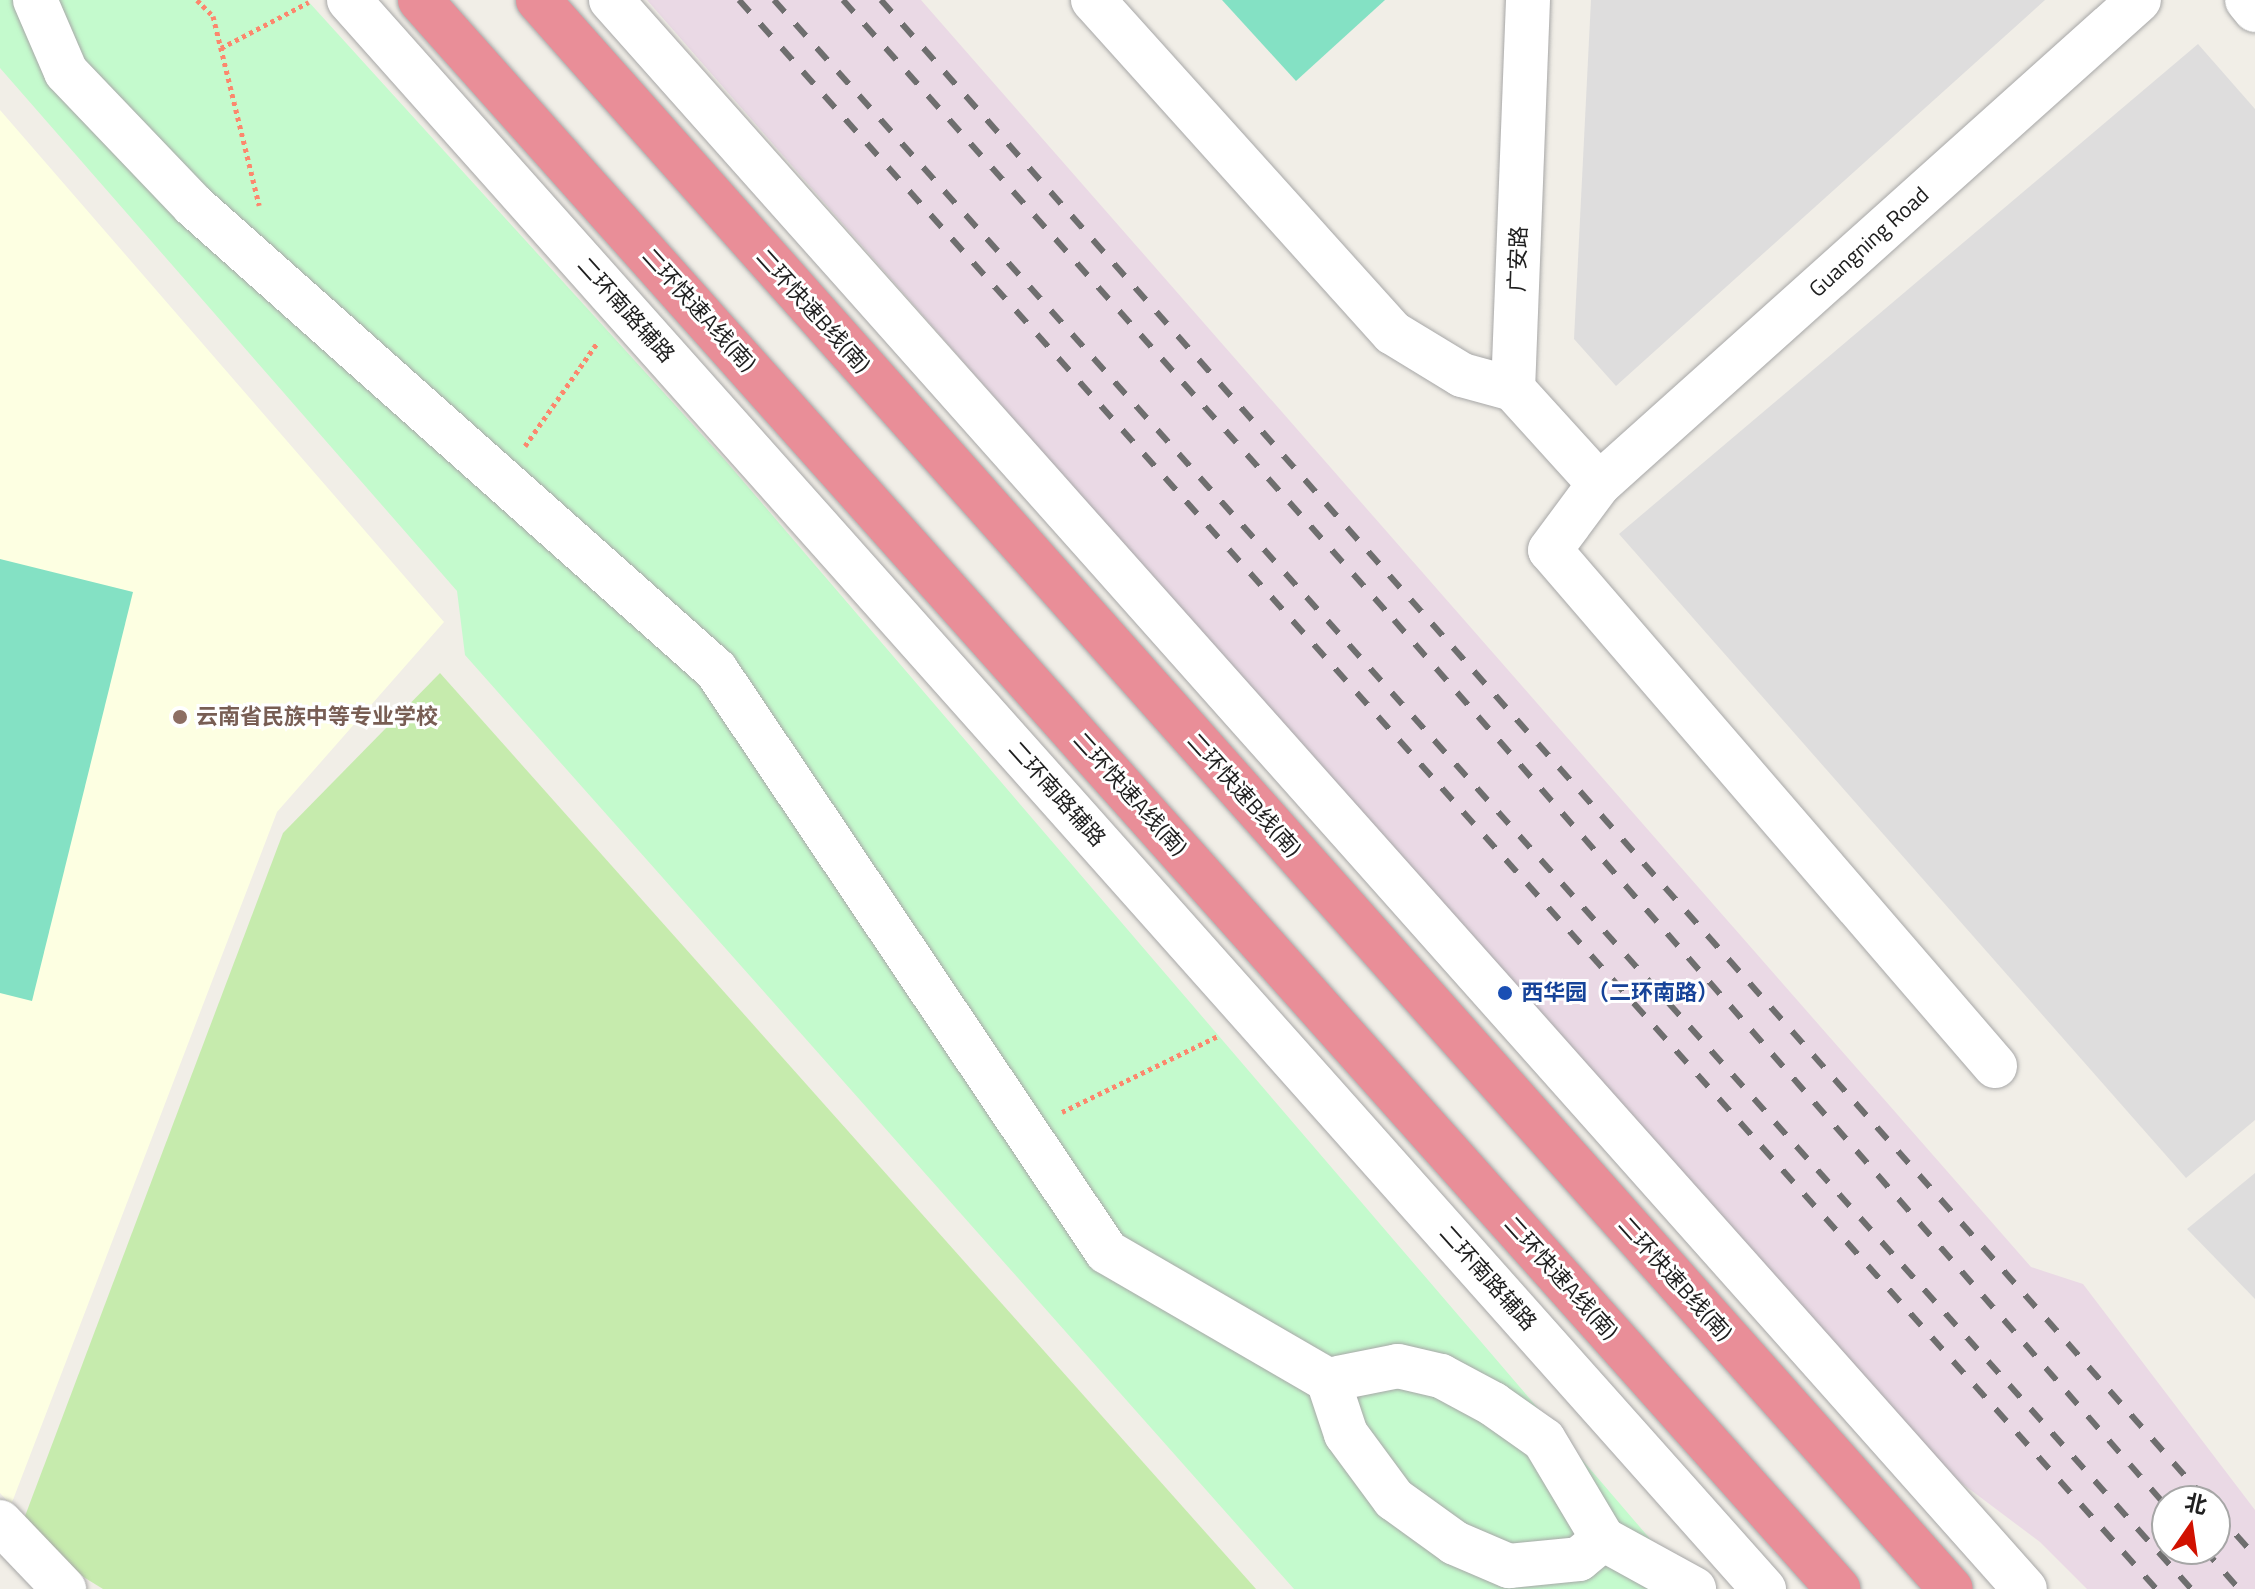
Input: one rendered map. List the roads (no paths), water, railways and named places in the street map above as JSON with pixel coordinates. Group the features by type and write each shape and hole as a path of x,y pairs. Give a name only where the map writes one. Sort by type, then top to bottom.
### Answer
{"highway":[{"name":"二环快速A线(南)","path":"420,0 1838,1589"},
{"name":"二环快速B线(南)","path":"538,0 1951,1589"}],"street":[{"path":"35,0 66,72 193,205 716,670 1107,1252 1328,1380 1398,1366 1441,1376 1493,1404 1544,1440 1603,1539 1694,1589"},
{"name":"二环南路辅路","path":"349,0 1764,1589"},
{"path":"611,0 2025,1589"},
{"path":"1093,0 1393,333 1462,375 1513,389 1599,484"},
{"name":"广安路","path":"1513,389 1528,0"},
{"name":"Guangning Road","path":"1995,1066 1550,550 1599,484 2139,0"},
{"path":"2247,0 2255,10"},
{"path":"1328,1380 1346,1434 1394,1499 1455,1543 1509,1566 1579,1559 1603,1539"},
{"path":"0,1522 64,1589"}],"railway":[{"path":"739,0 2156,1589"},
{"path":"774,0 2191,1589"},
{"path":"843,0 1394,620 2151,1489"},
{"path":"881,0 2193,1485"},
{"path":"2231,1529 2255,1556"},
{"path":"2218,1565 2239,1589"}],"place":[{"name":"云南省民族中等专业学校","path":"180,717"},
{"name":"西华园（二环南路）","path":"1505,993"}]}
